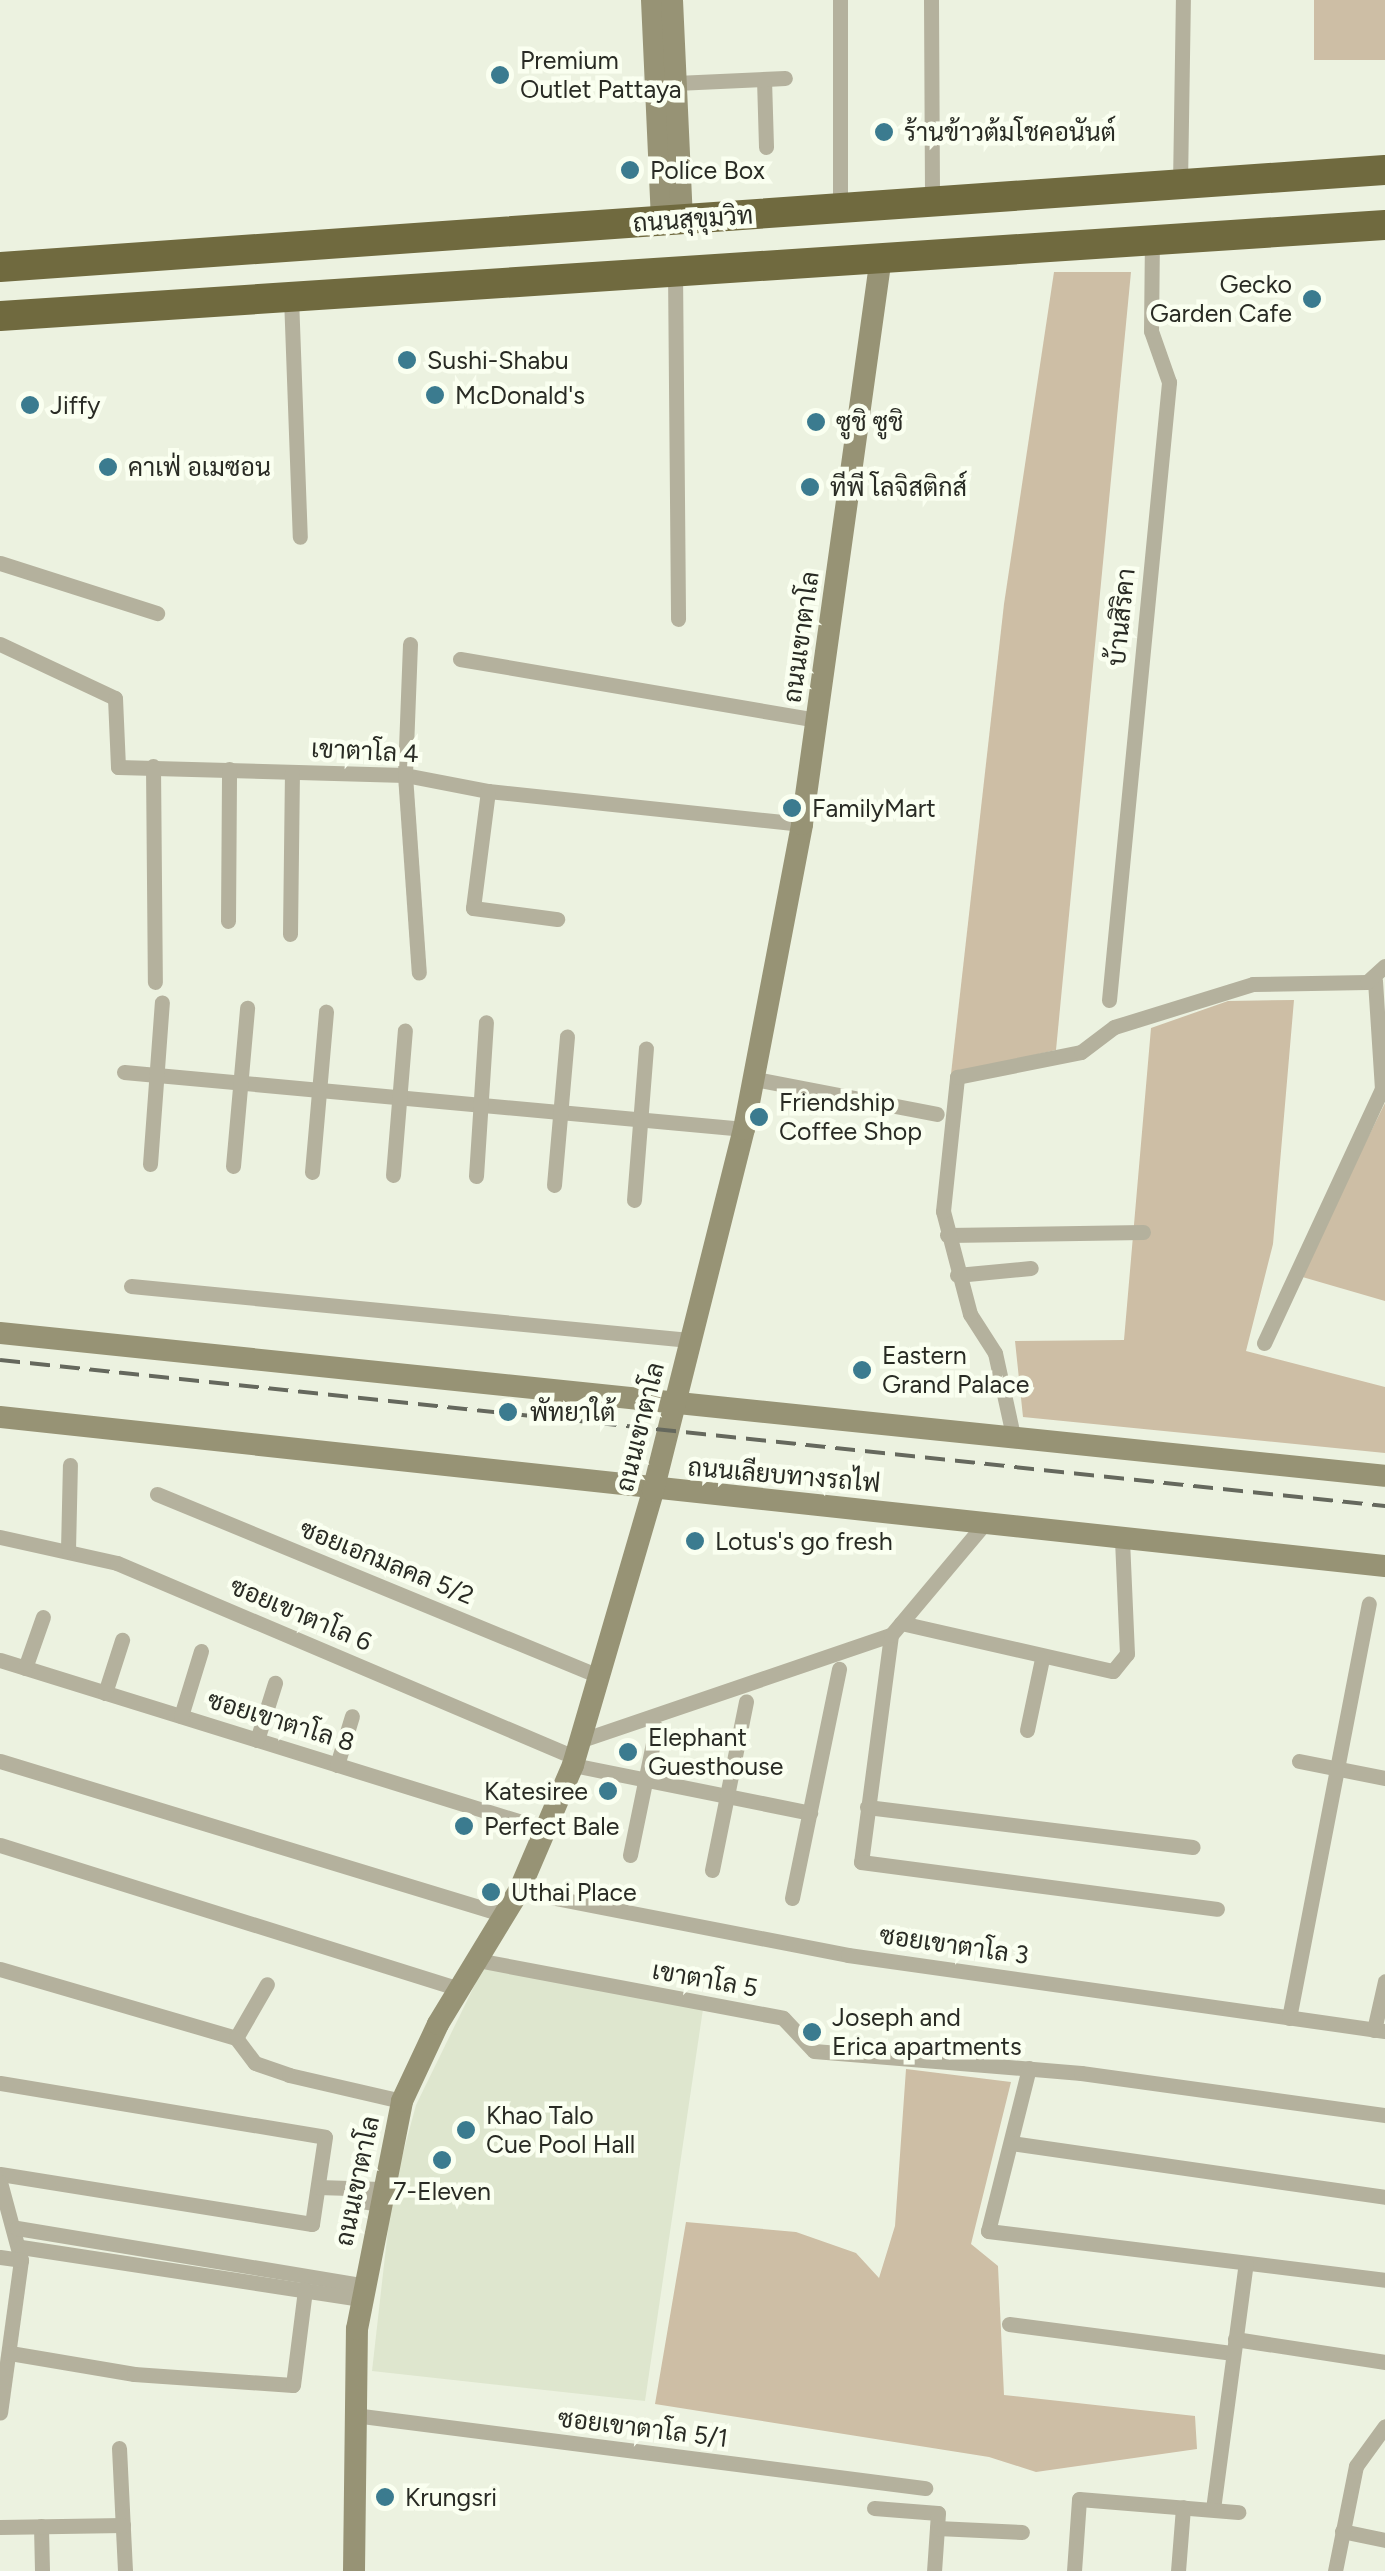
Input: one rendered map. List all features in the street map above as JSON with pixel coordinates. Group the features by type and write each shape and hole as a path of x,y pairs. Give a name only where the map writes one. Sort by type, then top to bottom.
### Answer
{"highway":[{"name":"ถนนสุขุมวิท","path":"0,267 1385,170"},
{"path":"880,206 881,257"},
{"path":"672,221 675,270"},
{"name":"ถนนสุขุมวิท","path":"0,316 1385,225"}],"street":[{"path":"652,0 672,221"},
{"path":"672,0 676,84 672,221"},
{"path":"840,0 840,209"},
{"path":"931,0 932,202"},
{"path":"1180,184 1182,0"},
{"path":"676,84 785,78"},
{"path":"764,79 766,147"},
{"name":"บ้านสิริคา","path":"1109,1000 1169,382 1152,332 1152,240"},
{"name":"ถนนเขาตาโล","path":"354,2571 354,2415 362,2292 402,2101 460,1989 519,1891 577,1754 653,1490 744,1130 802,824 881,257"},
{"path":"675,270 678,618"},
{"path":"291,297 300,537"},
{"path":"0,563 157,613"},
{"name":"เขาตาโล 4","path":"0,644 115,698 118,767 406,775 488,791 802,824"},
{"path":"410,644 406,775 419,973"},
{"path":"460,659 818,720"},
{"path":"153,766 154,982"},
{"path":"228,921 230,769"},
{"path":"290,934 292,772"},
{"path":"488,791 472,908 557,919"},
{"path":"1264,1343 1382,1088 1375,980 1385,966"},
{"path":"1014,1440 995,1353 970,1314 943,1211 958,1077 1081,1052 1114,1027 1254,984 1375,980"},
{"path":"150,1164 162,1002"},
{"path":"233,1166 247,1008"},
{"path":"312,1172 326,1012"},
{"path":"476,1176 486,1022"},
{"path":"392,1175 406,1030"},
{"path":"554,1185 567,1037"},
{"path":"634,1200 646,1048"},
{"path":"124,1072 744,1130"},
{"path":"754,1079 936,1114"},
{"path":"947,1235 1143,1232"},
{"path":"957,1275 1031,1268"},
{"path":"131,1286 689,1340"},
{"path":"0,1334 1385,1476"},
{"name":"ถนนเลียบทางรถไฟ","path":"0,1417 1385,1566"},
{"path":"68,1550 70,1465"},
{"name":"ซอยเอกมลคล 5/2","path":"157,1494 599,1676"},
{"path":"577,1754 896,1629 985,1523"},
{"name":"ซอยเขาตาโล 6","path":"0,1537 117,1563 645,1780 810,1813"},
{"path":"896,1629 1113,1671 1122,1666 1127,1654 1122,1538"},
{"path":"1289,2018 1369,1604"},
{"path":"25,1668 43,1616"},
{"path":"896,1629 860,1862 1217,1909"},
{"path":"105,1693 122,1640"},
{"path":"181,1716 201,1651"},
{"path":"1027,1730 1042,1659"},
{"name":"ซอยเขาตาโล 8","path":"0,1660 547,1830"},
{"path":"792,1898 839,1669"},
{"path":"258,1740 275,1683"},
{"path":"712,1870 746,1701"},
{"path":"337,1765 352,1716"},
{"path":"630,1854 656,1728"},
{"path":"0,1761 504,1915"},
{"path":"1299,1761 1385,1778"},
{"path":"867,1806 1193,1847"},
{"path":"0,1845 460,1989"},
{"name":"ซอยเขาตาโล 3","path":"519,1891 848,1955 1380,2030"},
{"name":"เขาตาโล 5","path":"477,1960 783,2018 814,2051 934,2066 1029,2068 1385,2115"},
{"path":"0,1968 236,2038 255,2063 402,2101"},
{"path":"1380,2030 1385,1981"},
{"path":"236,2038 267,1984"},
{"path":"1029,2068 988,2231 1385,2280"},
{"path":"0,2084 325,2138 312,2224 0,2178 21,2253 0,2413"},
{"path":"1010,2143 1385,2196"},
{"path":"318,2187 348,2190 355,2200 380,2196"},
{"path":"17,2228 362,2292"},
{"path":"0,2256 21,2253 305,2290 362,2292"},
{"path":"1212,2509 1246,2263"},
{"path":"7,2348 134,2374 293,2385 305,2290"},
{"path":"1009,2324 1385,2362"},
{"name":"ซอยเขาตาโล 5/1","path":"354,2415 925,2488"},
{"path":"1335,2571 1356,2466 1380,2446 1385,2426"},
{"path":"119,2448 125,2571"},
{"path":"1074,2571 1079,2498 1238,2512"},
{"path":"1178,2571 1183,2507"},
{"path":"874,2508 938,2513 934,2571"},
{"path":"0,2526 124,2525"},
{"path":"40,2526 42,2571"},
{"path":"937,2528 1022,2532"},
{"path":"1342,2531 1385,2540"}],"shaded area":[{"path":"1314,0 1385,0 1385,60 1314,60"},
{"path":"1054,272 1131,272 1056,1050 951,1074 1004,604"},
{"path":"1294,1000 1273,1244 1246,1351 1385,1387 1385,1453 1023,1417 1015,1341 1124,1340 1151,1028 1228,1001"},
{"path":"1385,1103 1385,1301 1299,1276"},
{"path":"483,1968 703,2009 645,2401 372,2371 392,2194 416,2105"},
{"path":"906,2069 1011,2082 971,2244 998,2266 1004,2395 1195,2416 1197,2449 1036,2472 989,2457 655,2404 686,2222 796,2232 856,2253 879,2278 895,2226"}],"railway":[{"path":"0,1360 1385,1506"}],"place":[{"name":"Premium Outlet Pattaya","path":"500,75"},
{"name":"ร้านข้าวต้มโชคอนันต์","path":"884,132"},
{"name":"Police Box","path":"630,170"},
{"name":"Gecko Garden Cafe","path":"1312,299"},
{"name":"Sushi-Shabu","path":"407,360"},
{"name":"McDonald's","path":"435,395"},
{"name":"Jiffy","path":"30,405"},
{"name":"ซูชิ ซูชิ","path":"816,422"},
{"name":"คาเฟ่ อเมซอน","path":"108,467"},
{"name":"ทีพี โลจิสติกส์","path":"810,487"},
{"name":"FamilyMart","path":"792,808"},
{"name":"Friendship Coffee Shop","path":"759,1117"},
{"name":"Eastern Grand Palace","path":"862,1370"},
{"name":"พัทยาใต้","path":"508,1412"},
{"name":"Lotus's go fresh","path":"695,1541"},
{"name":"Elephant Guesthouse","path":"628,1752"},
{"name":"Katesiree","path":"608,1791"},
{"name":"Perfect Bale","path":"464,1826"},
{"name":"Uthai Place","path":"491,1892"},
{"name":"Joseph and Erica apartments","path":"812,2032"},
{"name":"Khao Talo Cue Pool Hall","path":"466,2130"},
{"name":"7-Eleven","path":"442,2160"},
{"name":"Krungsri","path":"385,2497"}]}
